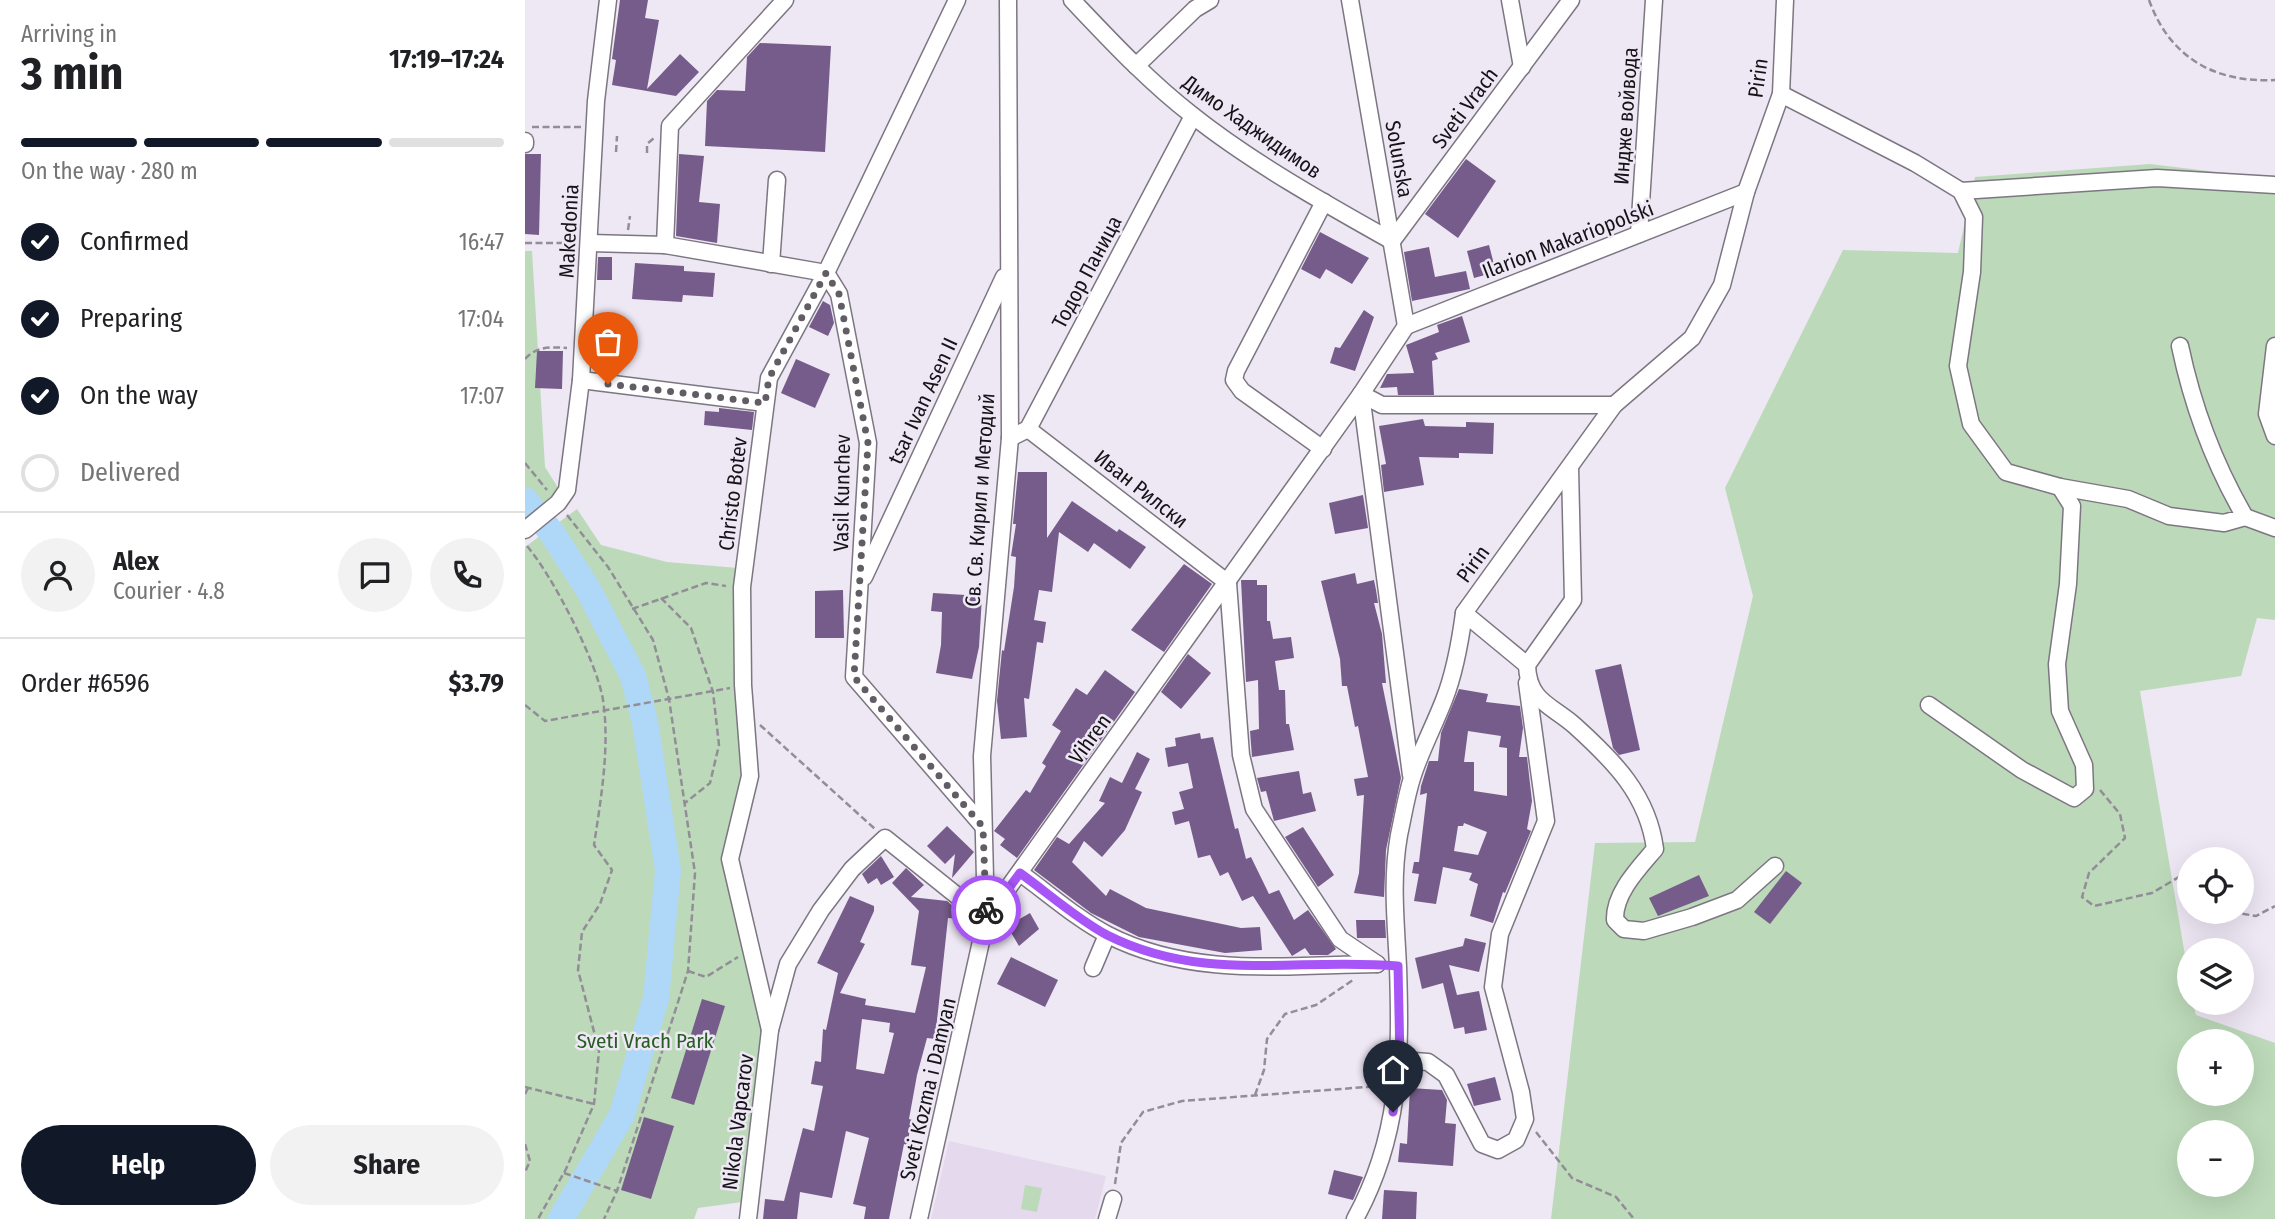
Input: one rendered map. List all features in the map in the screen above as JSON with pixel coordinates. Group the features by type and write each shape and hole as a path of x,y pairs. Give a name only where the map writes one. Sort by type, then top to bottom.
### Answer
{"street":[{"name":"Makedonia","path":"558,503 567,490 581,380 594,127 608,0"},
{"path":"665,245 670,126 785,0"},
{"name":"Christo Botev","path":"770,1030 730,859 750,776 745,712 742,587 769,378 826,273 957,0"},
{"name":"Св. Св. Кирил и Методий","path":"986,919 982,756 1010,438 1007,272 1008,0"},
{"name":"Димо Хаджидимов","path":"1072,0 1136,66 1193,116 1324,202 1392,241"},
{"path":"1136,66 1195,9 1210,0"},
{"name":"Solunska","path":"1350,0 1406,326"},
{"path":"1510,0 1521,67"},
{"name":"Sveti Vrach","path":"1392,241 1571,0"},
{"name":"Индже войвода","path":"1639,234 1654,0"},
{"name":"Pirin","path":"1355,1219 1372,1188 1387,1148 1398,1084 1398,966 1393,894 1399,838 1412,778 1445,699 1459,649 1464,613 1614,405 1692,338 1722,285 1746,192 1780,94 1785,0"},
{"path":"1780,94 1915,163 1961,191 1974,217 1972,272 1958,366 1971,424 2006,471 2060,487 2128,499 2169,516 2224,523 2245,517 2275,528"},
{"name":"Тодор Паница","path":"1028,429 1193,116"},
{"path":"1961,191 2157,178 2275,184"},
{"path":"771,264 777,180"},
{"name":"Ilarion Makariopolski","path":"1406,326 1746,192"},
{"path":"1323,449 1242,391 1234,380 1236,371 1324,202"},
{"path":"590,243 665,245 826,273"},
{"name":"tsar Ivan Asen II","path":"860,586 1007,272"},
{"name":"Vasil Kunchev","path":"826,273 839,294 868,443 854,677 983,827"},
{"name":"Vihren","path":"986,919 1323,449 1406,326"},
{"path":"2180,346 2191,400 2219,474 2245,517"},
{"path":"2275,346 2267,414 2275,436"},
{"path":"581,380 765,403"},
{"path":"1361,394 1383,405 1614,405"},
{"path":"1361,394 1412,778"},
{"path":"1010,438 1028,429"},
{"name":"Иван Рилски","path":"1028,429 1228,583"},
{"path":"1400,1060 1428,1062 1446,1075 1482,1144 1498,1150 1516,1140 1525,1119 1521,1092 1493,987 1500,934 1546,821 1527,665 1573,600 1570,468"},
{"path":"1929,705 2022,770 2074,798 2085,789 2085,772 2060,710 2059,699 2057,664 2068,584 2072,506 2060,487"},
{"path":"525,530 558,503"},
{"path":"1228,583 1241,755 1254,809 1340,939 1377,964"},
{"path":"1464,613 1527,665"},
{"path":"1528,683 1546,706 1571,722 1597,746 1638,796 1651,822 1655,849 1633,875 1615,909 1615,920 1624,929 1644,931 1737,900 1775,866"},
{"path":"770,1030 788,964 821,910 844,880 885,838 986,919"},
{"path":"1020,873 1107,935 1181,961 1215,967 1377,964 1398,966"},
{"name":"Sveti Kozma i Damyan","path":"919,1219 986,919"},
{"path":"1093,968 1107,935"},
{"name":"Nikola Vapcarov","path":"748,1219 770,1030"},
{"path":"1107,1219 1113,1199"}],"path":[{"path":"2149,0 2158,26 2196,64 2244,82 2275,79"},
{"path":"525,127 594,127"},
{"path":"616,152 617,136"},
{"path":"525,243 590,243"},
{"path":"525,359 533,350 547,347 583,350"},
{"path":"525,463 608,567 653,640 669,699 695,873 688,971 617,1191 604,1219"},
{"path":"525,544 555,586 603,698 604,772 594,845 612,870 600,904 582,932 578,970 599,1051 594,1104 564,1173 538,1219"},
{"path":"632,609 706,583 742,587"},
{"path":"661,598 691,628 713,692 719,745 710,783 685,803"},
{"path":"525,705 545,720 713,692"},
{"path":"745,712 885,838"},
{"path":"2085,772 2120,814 2125,838 2089,873 2082,897 2094,906 2152,892 2177,878"},
{"path":"2254,916 2275,906"},
{"path":"688,971 706,977 751,949"},
{"path":"1255,1095 1264,1070 1268,1040 1285,1014 1315,1005 1354,980"},
{"path":"1113,1199 1121,1143 1143,1112 1182,1101 1398,1084"},
{"path":"525,1094 526,1087 594,1104"},
{"path":"1525,1119 1572,1178 1616,1197 1634,1219"},
{"path":"525,1144 530,1161 525,1172"},
{"path":"564,1173 617,1191"}],"shaded area":[{"path":"949,1141 1106,1176 1095,1219 931,1219"}],"green space":[{"path":"2150,164 2275,179 2275,620 2257,618 2241,676 2140,691 2177,908 2177,924 2180,924 2182,938 2177,938 2177,1015 2196,1015 2236,1029 2177,1029 2177,1106 2254,1106 2254,1036 2275,1043 2275,1219 1551,1219 1595,843 1695,842 1753,596 1725,488 1843,250 1958,253 1975,177"},
{"path":"525,251 532,251 545,467 562,494 539,507 525,490"},
{"name":"Sveti Vrach Park","path":"577,509 601,545 667,562 738,568 748,770 727,861 766,1036 742,1202 698,1208 694,1219 525,1219 525,547"},
{"path":"1025,1185 1042,1188 1037,1212 1021,1209"}],"building":[{"path":"620,0 648,0 645,18 659,20 647,89 680,54 699,72 676,96 612,85 616,60 612,59"},
{"path":"760,43 831,46 825,152 705,146 707,101 717,90 745,91 747,57"},
{"path":"525,154 541,154 539,235 525,234"},
{"path":"679,154 704,156 699,202 720,204 717,243 676,236"},
{"path":"1466,159 1496,181 1458,238 1425,214"},
{"path":"1320,232 1369,258 1352,284 1326,269 1320,279 1301,269"},
{"path":"1489,245 1496,272 1474,278 1467,251"},
{"path":"1429,247 1435,277 1466,271 1470,289 1412,301 1404,252"},
{"path":"598,257 612,257 612,280 597,280"},
{"path":"635,263 684,266 684,271 715,273 713,297 683,295 682,302 632,299"},
{"path":"823,301 830,305 834,323 828,336 809,327"},
{"path":"1364,310 1374,317 1355,371 1330,363 1335,347 1340,348"},
{"path":"1462,316 1470,342 1435,353 1438,359 1432,361 1434,395 1398,395 1397,387 1380,388 1387,374 1414,373 1406,345 1439,332 1437,325"},
{"path":"537,351 563,351 562,389 535,388"},
{"path":"796,359 830,374 815,408 781,393"},
{"path":"719,408 754,412 752,430 704,425 705,411 719,412"},
{"path":"1423,419 1425,426 1466,427 1466,422 1494,423 1493,454 1459,453 1459,458 1419,457 1424,485 1384,492 1381,465 1386,464 1379,426"},
{"path":"1018,472 1047,472 1047,538 1072,501 1117,532 1119,529 1146,547 1130,569 1094,543 1088,552 1059,532 1052,592 1039,590 1034,620 1046,622 1043,643 1037,642 1029,699 1024,698 1027,737 1001,739 997,701 1002,650 1004,651 1014,587 1016,557 1011,556 1016,524 1013,524"},
{"path":"1363,495 1368,528 1335,534 1329,503"},
{"path":"1184,564 1212,584 1164,652 1131,630"},
{"path":"1355,573 1357,584 1374,580 1378,603 1374,603 1382,634 1386,683 1382,683 1401,778 1386,850 1384,897 1354,893 1359,873 1364,795 1357,796 1354,779 1368,777 1347,686 1342,686 1340,659 1321,581"},
{"path":"1241,580 1257,580 1257,585 1267,585 1267,621 1270,621 1273,639 1291,637 1294,658 1275,661 1279,690 1285,690 1286,724 1289,724 1294,750 1252,757 1250,731 1259,729 1258,680 1246,682"},
{"path":"843,590 844,638 815,638 815,591"},
{"path":"933,593 982,596 979,647 972,679 936,673 941,645 942,612 931,611"},
{"path":"1188,654 1211,673 1181,709 1161,692"},
{"path":"1621,664 1640,750 1619,755 1613,748 1595,670"},
{"path":"1105,670 1135,692 1017,858 1000,845 1005,839 994,831 1026,790 1030,793 1046,766 1042,763 1061,731 1052,725 1076,688 1087,695"},
{"path":"1459,689 1488,694 1486,702 1520,706 1523,728 1519,757 1527,757 1532,801 1527,829 1531,831 1505,893 1503,892 1493,923 1470,916 1478,884 1469,880 1472,873 1443,867 1436,904 1414,901 1419,874 1412,873 1414,862 1419,862 1427,793 1420,795 1421,786 1429,761 1438,761 1441,733","holes":["1468,731 1501,736 1499,747 1507,748 1507,796 1474,791 1474,762 1464,762","1464,823 1487,832 1478,855 1454,851 1458,826 1463,826"]},
{"path":"1200,733 1201,739 1213,737 1235,829 1238,828 1246,859 1251,857 1269,894 1279,890 1294,920 1308,910 1336,949 1328,955 1310,955 1305,948 1292,956 1253,896 1242,901 1228,872 1220,876 1210,855 1198,858 1189,821 1175,825 1172,812 1184,809 1179,792 1193,788 1188,763 1168,767 1165,748 1176,746 1175,738"},
{"path":"1137,752 1150,759 1135,789 1142,792 1125,830 1102,857 1084,841 1072,862 1106,896 1110,889 1146,908 1241,928 1260,927 1262,950 1225,953 1139,937 1091,913 1034,870 1057,837 1069,844 1105,803 1099,801 1110,777 1122,783"},
{"path":"1299,771 1303,794 1311,792 1316,811 1274,821 1266,791 1261,792 1257,778"},
{"path":"947,826 974,852 952,878 955,854 945,864 927,846"},
{"path":"1303,827 1334,875 1318,887 1285,837"},
{"path":"881,856 894,877 881,885 877,878 868,884 862,874"},
{"path":"906,868 924,885 911,897 947,901 960,912 959,919 948,918 935,1039 927,1038 917,1075 909,1119 912,1120 907,1145 904,1144 889,1219 864,1219 866,1207 853,1204 869,1138 846,1131 832,1198 800,1192 797,1219 763,1219 765,1199 784,1201 803,1128 814,1131 823,1086 811,1084 815,1061 821,1062 823,1029 826,1030 838,973 817,963 850,896 874,906 874,911 860,942 865,944 840,993 866,999 865,1005 915,1013 926,967 911,965 919,911 892,883","holes":["862,1019 890,1023 889,1032 894,1033 884,1074 856,1069"]},
{"path":"1786,871 1802,883 1770,924 1754,912"},
{"path":"1699,875 1709,896 1658,916 1649,898"},
{"path":"1030,913 1039,929 1019,946 1007,926"},
{"path":"1356,920 1385,920 1386,938 1357,938"},
{"path":"1465,938 1486,943 1479,972 1449,965 1457,995 1479,991 1487,1030 1465,1034 1464,1027 1454,1029 1443,983 1422,989 1415,958 1463,946"},
{"path":"1011,957 1058,980 1045,1007 997,984"},
{"path":"702,999 725,1006 694,1105 671,1098"},
{"path":"1495,1077 1501,1100 1474,1106 1467,1084"},
{"path":"1410,1088 1442,1090 1447,1100 1445,1123 1456,1124 1453,1166 1398,1162 1400,1143 1407,1144"},
{"path":"644,1117 674,1126 651,1199 621,1190"},
{"path":"1334,1170 1363,1177 1353,1200 1328,1194"},
{"path":"1384,1190 1417,1192 1416,1219 1382,1219"}],"waterway":[{"path":"525,500 552,533 588,589 633,676 645,722 668,870 656,998 622,1115 561,1219"}],"way so far":[{"path":"608,384 765,403 769,378 826,273 839,294 868,443 854,677 983,827 986,910"}],"route":[{"path":"986,910 986,919 1020,873 1107,935 1181,961 1215,967 1377,964 1398,966 1400,1060 1393,1112"}]}
